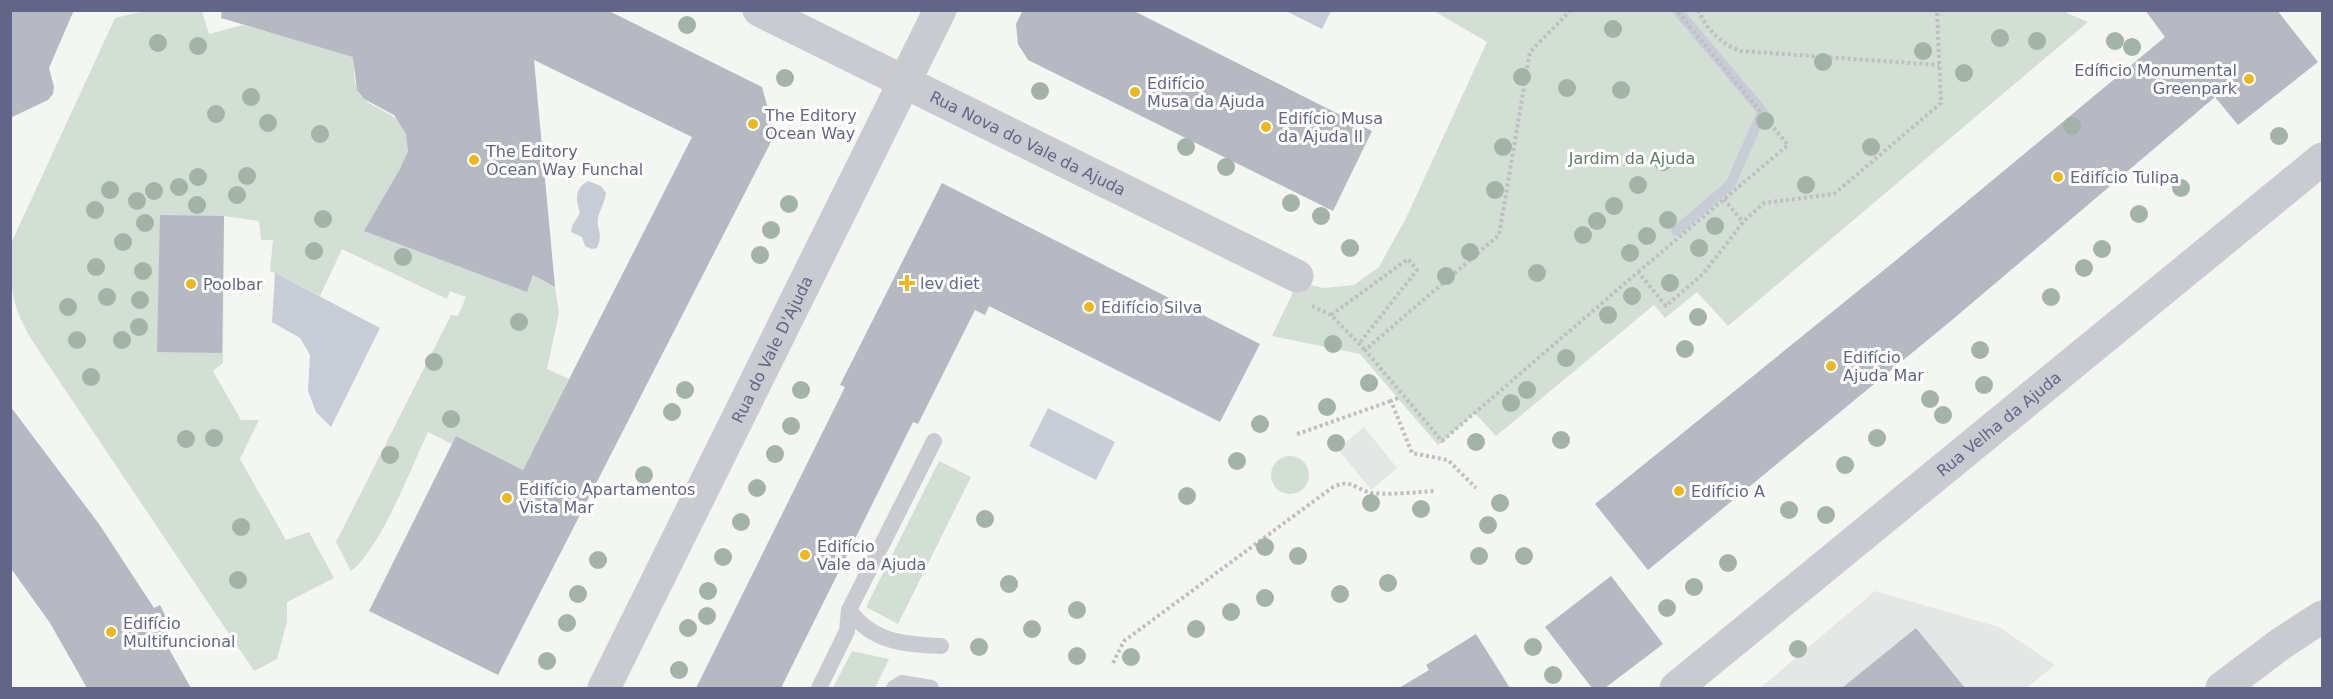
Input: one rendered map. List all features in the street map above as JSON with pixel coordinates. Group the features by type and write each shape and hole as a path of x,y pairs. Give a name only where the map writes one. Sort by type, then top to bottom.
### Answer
{"street":[{"name":"Rua Nova do Vale da Ajuda","path":"759,10 1297,276"},
{"name":"Rua do Vale D'Ajuda","path":"604,688 940,10"},
{"name":"Rua Velha da Ajuda","path":"1676,688 2322,159"},
{"path":"2222,688 2282,643 2322,617"}],"lane":[{"path":"819,688 848,631 849,610 934,441"},
{"path":"849,610 859,624 879,636 902,644 941,646"},
{"path":"894,688 902,683 932,688"}],"path":[{"path":"1365,350 1499,235 1530,52 1570,10"},
{"path":"1311,305 1330,315 1365,350 1442,441 1788,145 1676,10"},
{"path":"1698,10 1707,25 1724,43 1741,51 1939,65"},
{"path":"1638,272 1666,306 1704,273 1743,222 1764,202 1834,194 1941,103 1937,10"},
{"path":"1724,199 1743,222"},
{"path":"1330,315 1408,259 1416,270 1359,344"},
{"path":"1297,434 1398,398"},
{"path":"1391,401 1412,453 1448,460 1476,489"},
{"path":"1113,663 1124,641 1333,487 1342,483 1355,485 1370,493 1435,491"}],"shaded area":[{"path":"1286,11 1331,11 1322,29"},
{"path":"588,181 601,186 606,193 598,218 599,243 597,248 592,249 585,246 582,237 571,232 580,213 578,191"},
{"path":"275,273 380,328 331,427 316,412 308,391 310,355 300,338 272,322"},
{"path":"1048,408 1115,442 1096,480 1029,446"},
{"path":"1364,427 1397,468 1371,490 1338,449"},
{"path":"1875,591 1999,627 2055,665 2026,688 1760,688"}],"green space":[{"name":"Jardim da Ajuda","path":"2060,10 2088,22 1728,326 1697,292 1665,318 1654,305 1496,436 1475,413 1438,445 1360,354 1272,336 1298,282 1323,288 1354,285 1379,267 1406,218 1487,42 1434,11"},
{"path":"145,11 202,11 209,34 243,25 355,56 354,77 357,89 369,103 395,118 402,125 407,135 408,149 396,177 365,231 527,292 533,275 555,287 559,313 547,369 569,379 523,470 456,436 452,444 428,432 384,526 362,560 351,571 336,542 451,315 458,316 466,297 450,291 447,299 342,249 320,296 270,271 273,240 261,240 259,221 224,216 223,363 213,371 241,420 259,420 240,459 286,540 309,532 334,578 287,602 287,622 277,659 254,671 33,342 19,315 12,289 11,246 13,239 115,18"},
{"path":"1290,456 1304,461 1309,475 1304,489 1290,494 1276,489 1271,475 1276,461"},
{"path":"939,461 971,477 898,624 866,607"},
{"path":"852,651 889,659 875,688 833,688"}],"building":[{"path":"10,10 74,10 49,68 54,87 53,94 48,100 10,118"},
{"name":"The Editory Ocean Way Funchal","path":"222,10 607,10 762,87 775,134 498,675 369,611 456,436 523,470 692,137 534,60 555,287 533,275 527,292 364,231 408,151 406,134 394,115 364,99 357,90 353,57 221,18"},
{"path":"1023,10 1132,10 1372,131 1333,211 1028,60 1018,44 1016,24"},
{"path":"2145,10 2277,10 2318,62 2238,125 2215,97 1952,320 1648,570 1595,504 1900,257 2165,37"},
{"path":"942,183 1260,344 1220,422 989,306 985,315 975,310 918,424 913,422 781,688 696,688 845,387 840,385"},
{"name":"Poolbar","path":"160,215 224,216 222,353 157,352"},
{"path":"10,406 99,524 154,608 160,605 172,629 161,635 191,688 87,688 50,623 10,567"},
{"path":"1611,576 1663,644 1605,688 1592,688 1545,627"},
{"path":"1916,628 1965,688 1842,688"},
{"path":"1476,634 1510,688 1399,688 1429,670 1426,665"}],"waterway":[{"path":"1677,10 1763,112"},
{"path":"1676,231 1730,185 1761,115"}],"place":[{"name":"Edíficio Monumental Greenpark","path":"2249,79"},
{"name":"Edifício Musa da Ajuda","path":"1135,92"},
{"name":"The Editory Ocean Way","path":"753,124"},
{"name":"Edifício Musa da Ajuda II","path":"1266,127"},
{"name":"The Editory Ocean Way Funchal","path":"474,160"},
{"name":"Edifício Tulipa","path":"2058,177"},
{"name":"lev diet","path":"907,283"},
{"name":"Poolbar","path":"191,284"},
{"name":"Edifício Silva","path":"1089,307"},
{"name":"Edifício Ajuda Mar","path":"1831,366"},
{"name":"Edifício A","path":"1679,491"},
{"name":"Edifício Apartamentos Vista Mar","path":"507,498"},
{"name":"Edifício Vale da Ajuda","path":"805,555"},
{"name":"Edifício Multifuncional","path":"111,632"}]}
